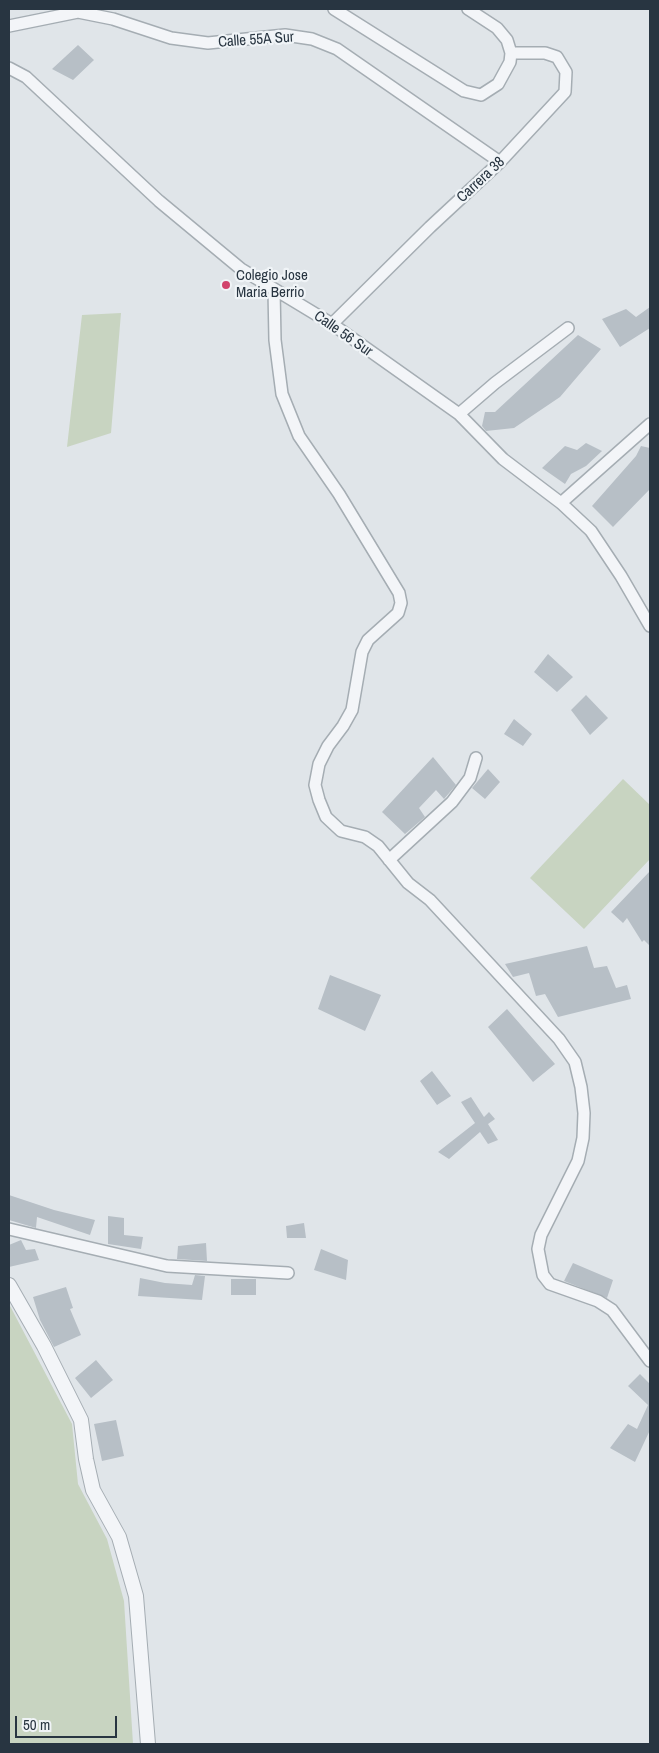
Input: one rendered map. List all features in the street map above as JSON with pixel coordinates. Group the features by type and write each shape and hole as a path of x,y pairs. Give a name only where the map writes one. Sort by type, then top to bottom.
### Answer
{"street":[{"path":"334,9 470,94 487,93 498,84 510,62 511,52 507,40 497,28 468,9"},
{"name":"Calle 55A Sur","path":"9,26 78,12 114,19 171,38 208,43 285,35 312,39 337,49 500,162"},
{"name":"Carrera 38","path":"332,324 430,227 500,162 565,92 567,78 561,62 551,54 511,52"},
{"name":"Calle 56 Sur","path":"9,68 26,77 159,201 241,270 332,324 459,414 503,458 561,503 591,531 621,576 650,626"},
{"path":"274,290 275,340 282,394 299,436 339,494 399,593 401,604 398,613 368,640 362,652 352,710 328,746 320,764 315,784 326,817 341,831 365,837 378,846 408,883 430,900 559,1039 575,1062 582,1096 582,1138 578,1162 541,1235 538,1249 542,1275 550,1284 598,1301 612,1310 650,1361"},
{"path":"459,414 495,383 568,328"},
{"path":"561,503 650,424"},
{"path":"389,860 452,802 470,778 476,758"},
{"path":"9,1229 167,1266 288,1273"},
{"path":"9,1285 44,1346 81,1420 86,1459 94,1490 121,1546 136,1596 148,1744"}],"green space":[{"path":"121,313 111,433 67,447 82,315"},
{"path":"623,779 650,805 650,859 584,929 530,878"},
{"path":"9,1304 72,1424 78,1484 107,1539 124,1601 133,1744 9,1744"}],"building":[{"path":"78,45 94,60 73,80 52,69"},
{"path":"650,307 650,328 620,347 602,319 626,309 636,317"},
{"path":"578,335 601,349 560,397 514,428 486,431 482,426 485,412 495,412"},
{"path":"586,443 602,451 586,466 571,474 565,484 542,468 565,446 577,450"},
{"path":"641,446 650,448 650,489 613,527 592,506 636,456"},
{"path":"548,654 573,677 557,692 534,672"},
{"path":"586,695 608,718 590,735 571,710"},
{"path":"514,719 532,734 523,746 504,734"},
{"path":"433,757 456,785 444,799 436,790 419,808 425,817 405,834 382,812"},
{"path":"488,769 500,782 485,799 472,788"},
{"path":"650,871 650,946 644,940 642,942 627,918 623,923 611,912"},
{"path":"587,946 594,968 607,966 616,988 627,985 631,999 558,1017 545,994 536,996 529,973 513,977 505,964"},
{"path":"330,975 381,995 365,1031 318,1009"},
{"path":"507,1009 555,1064 533,1082 488,1027"},
{"path":"432,1071 451,1096 437,1105 420,1081"},
{"path":"471,1097 484,1117 489,1112 495,1119 488,1124 498,1140 488,1144 480,1132 449,1159 438,1152 475,1123 461,1102"},
{"path":"9,1195 54,1210 95,1220 90,1235 37,1217 36,1228 9,1220"},
{"path":"108,1216 124,1218 124,1235 143,1237 141,1249 108,1244"},
{"path":"304,1223 306,1238 287,1238 286,1226"},
{"path":"21,1240 26,1250 35,1249 39,1260 9,1267 9,1245"},
{"path":"206,1243 207,1261 177,1259 178,1246"},
{"path":"321,1249 348,1260 346,1280 314,1270"},
{"path":"573,1263 613,1280 607,1298 564,1281"},
{"path":"195,1275 205,1276 202,1300 138,1296 140,1278 165,1283 192,1285"},
{"path":"231,1279 256,1279 256,1295 231,1295"},
{"path":"66,1287 73,1308 70,1309 81,1335 54,1347 40,1320 33,1297"},
{"path":"96,1360 113,1380 91,1398 75,1378"},
{"path":"640,1374 650,1384 650,1430 635,1462 610,1448 628,1424 637,1429 648,1405 628,1386"},
{"path":"116,1420 124,1456 102,1461 94,1424"}],"place":[{"name":"Colegio Jose Maria Berrio","path":"226,285"}]}
